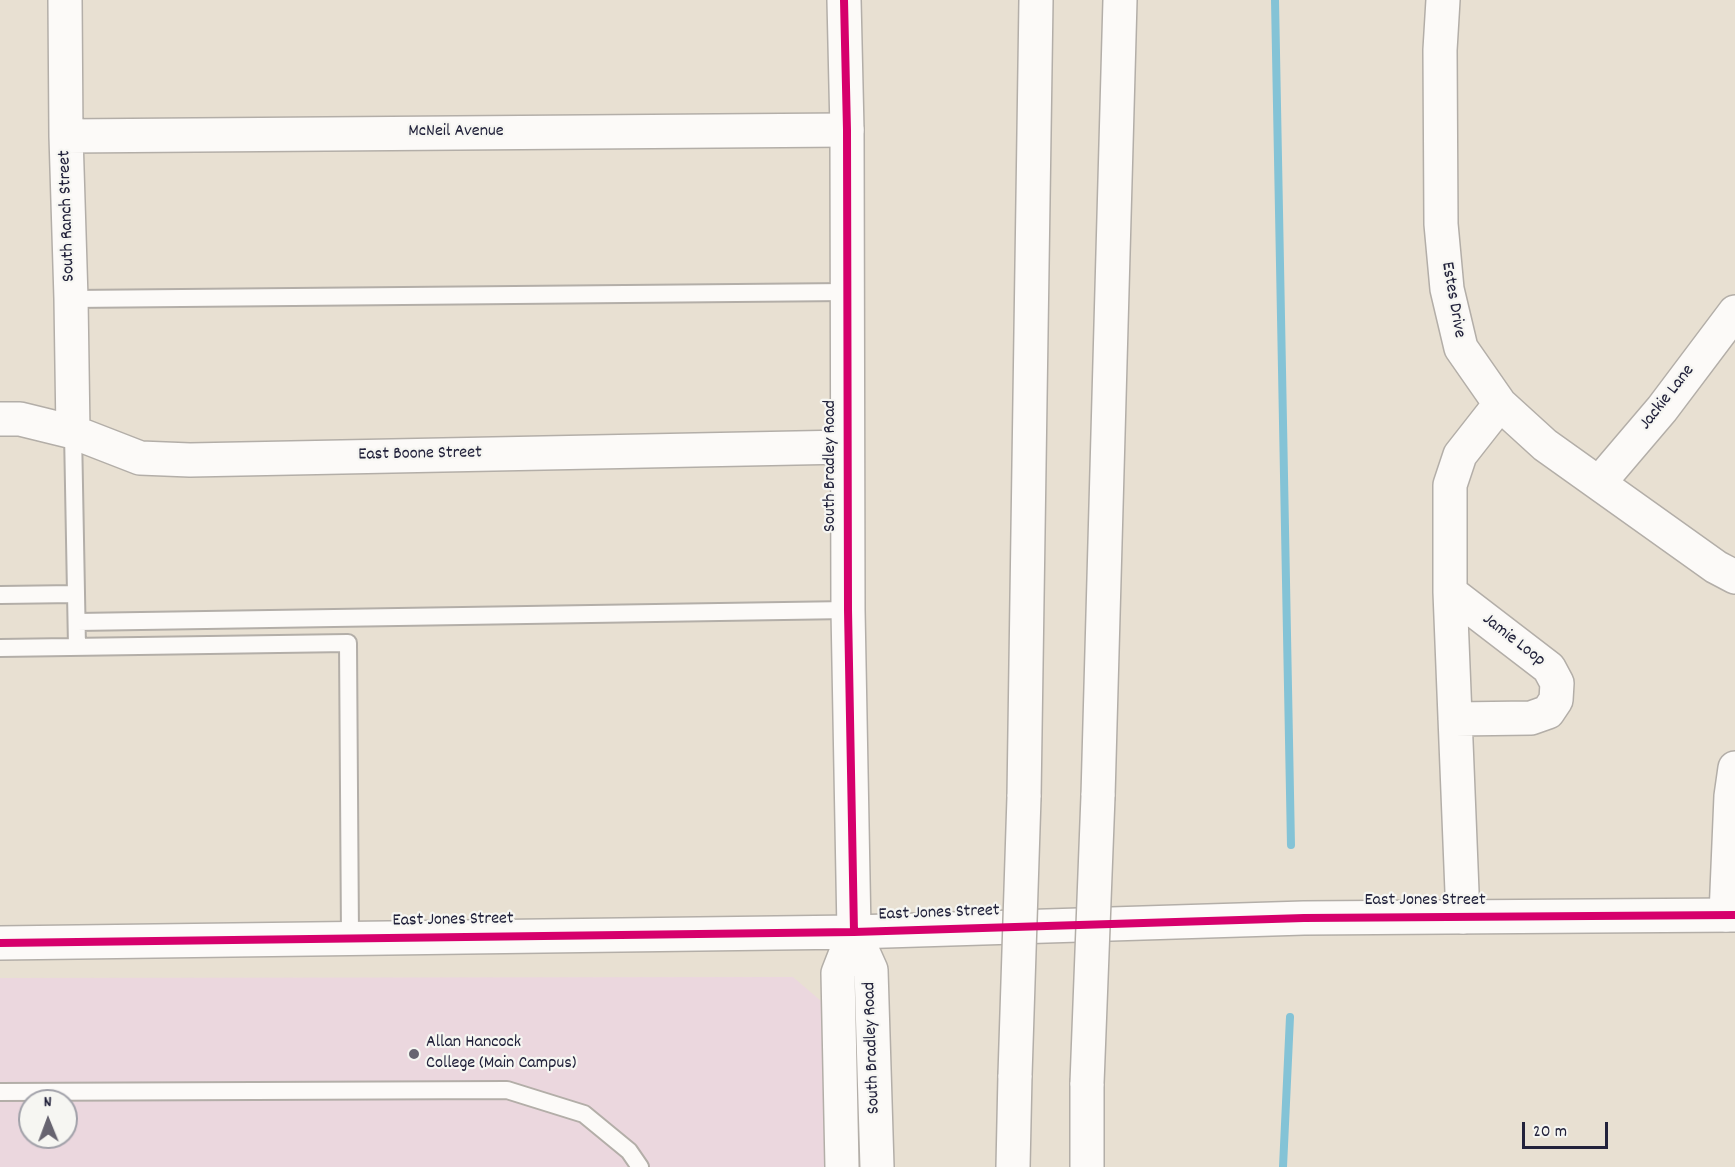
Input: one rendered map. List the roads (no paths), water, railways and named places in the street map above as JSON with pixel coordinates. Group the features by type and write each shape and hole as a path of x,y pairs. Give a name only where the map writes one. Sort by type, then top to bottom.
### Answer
{"main road":[{"name":"South Ranch Street","path":"65,0 73,432"},
{"name":"South Bradley Road","path":"842,1167 838,972 854,932 848,610 847,130 844,0"},
{"path":"1013,1167 1024,797 1036,0"},
{"path":"1087,1167 1087,1083 1098,796 1120,0"},
{"name":"Estes Drive","path":"1443,0 1440,50 1441,224 1447,289 1461,348 1500,404 1545,445 1716,567 1735,577"},
{"name":"McNeil Avenue","path":"66,136 847,130"},
{"name":"Jackie Lane","path":"1599,483 1662,409 1735,312"},
{"name":"Jamie Loop","path":"1463,917 1450,592 1450,485 1460,454 1500,404"},
{"name":"East Boone Street","path":"0,419 20,419 73,432 140,458 190,460 847,447"},
{"name":"Jamie Loop","path":"1450,592 1549,668 1557,683 1556,700 1548,712 1531,718 1455,719"},
{"path":"1730,915 1731,796 1735,768"},
{"name":"East Jones Street","path":"0,943 854,932 1304,918 1730,915"},
{"name":"South Bradley Road","path":"854,932 871,970 877,1167"}],"lane":[{"path":"71,299 847,292"},
{"path":"73,432 77,647"},
{"path":"0,595 76,594"},
{"path":"77,622 848,610"},
{"path":"0,648 348,643 350,938"},
{"path":"0,1092 507,1090 584,1114 629,1151 640,1167"}],"waterway":[{"path":"1275,0 1291,845"},
{"path":"1283,1167 1290,1017"}],"place":[{"name":"Allan Hancock College (Main Campus)","path":"414,1054"}]}
